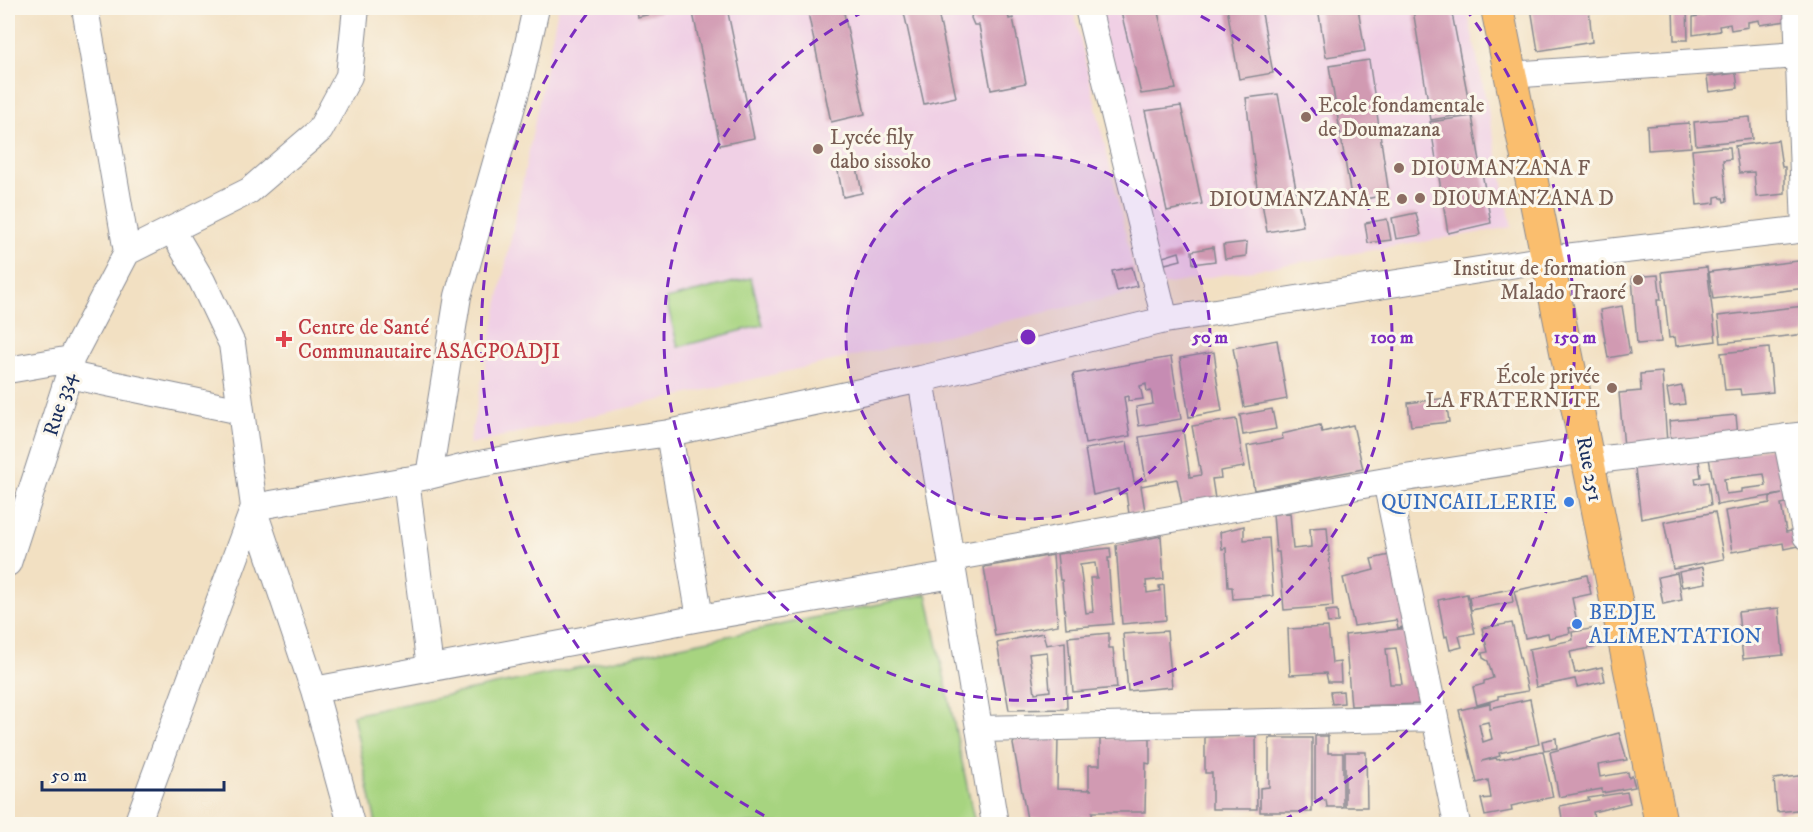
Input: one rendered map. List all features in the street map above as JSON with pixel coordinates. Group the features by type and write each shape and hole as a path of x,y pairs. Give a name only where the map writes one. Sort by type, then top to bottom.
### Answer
{"main road":[{"name":"Rue 251","path":"1497,8 1661,825"}],"street":[{"path":"85,8 127,252 249,191 320,130 348,76 356,8"},
{"path":"430,668 418,478 458,296 522,71 536,8"},
{"path":"1088,8 1165,320"},
{"path":"254,507 418,478 559,449 669,433 921,379 1165,320 1548,259 1805,229 1797,8"},
{"path":"1510,75 1798,55"},
{"path":"172,230 202,281 232,344 254,507 314,690 351,825"},
{"name":"Rue 334","path":"8,563 70,367 127,252"},
{"path":"8,370 70,367 241,411"},
{"path":"921,379 995,825"},
{"path":"669,433 700,618"},
{"path":"314,690 700,618 1386,481 1587,456 1796,436 1806,536"},
{"path":"1386,481 1457,825"},
{"path":"137,825 254,507"},
{"path":"979,729 1436,718"}],"shaded area":[{"name":"Lycée fily dabo sissoko","path":"558,8 1073,8 1139,291 469,444"},
{"name":"Ecole fondamentale de Doumazana","path":"1097,8 1467,8 1512,227 1162,285"}],"green space":[{"path":"751,278 763,325 678,347 666,299"},
{"path":"927,594 975,824 376,824 353,715"}],"building":[{"path":"636,8 659,8 660,12 637,17"},
{"path":"692,8 727,8 754,138 720,145"},
{"path":"807,8 843,8 865,114 831,122"},
{"path":"903,8 937,8 956,97 924,104"},
{"path":"1007,8 1009,19 1013,18 1026,83 991,90 979,25 974,25 971,18 972,13"},
{"path":"1120,8 1157,8 1176,89 1141,94"},
{"path":"1227,8 1261,8 1273,73 1239,79"},
{"path":"1318,8 1358,8 1365,51 1326,57"},
{"path":"1451,8 1471,113 1431,120 1413,10"},
{"path":"1531,8 1589,8 1592,42 1538,51"},
{"path":"1673,8 1687,8 1688,40 1674,40"},
{"path":"1703,8 1784,8 1786,21 1760,25 1759,20 1748,22 1748,27 1731,30 1730,24 1719,26 1720,31 1693,35 1693,17 1704,15"},
{"path":"1369,60 1389,194 1352,202 1329,66"},
{"path":"1736,73 1738,88 1709,92 1707,77"},
{"path":"1278,94 1303,226 1267,232 1261,197 1276,194 1261,196 1260,188 1257,188 1246,98"},
{"path":"1181,106 1202,204 1167,211 1145,111"},
{"path":"1472,116 1491,223 1448,233 1430,122"},
{"path":"1750,117 1752,139 1696,145 1694,122"},
{"path":"1689,123 1691,147 1648,150 1647,126"},
{"path":"1778,140 1782,167 1785,167 1785,194 1756,197 1754,172 1739,173 1735,146"},
{"path":"1730,147 1731,159 1723,160 1727,201 1724,202 1720,196 1715,197 1715,203 1697,205 1692,150"},
{"path":"856,162 862,193 843,197 837,166"},
{"path":"1416,213 1421,235 1396,239 1392,218"},
{"path":"1387,219 1391,240 1368,243 1365,223"},
{"path":"1247,242 1246,256 1225,259 1223,245"},
{"path":"1213,247 1215,261 1193,264 1192,251"},
{"path":"1179,252 1181,260 1165,264 1163,257"},
{"path":"1806,260 1806,288 1713,299 1709,272"},
{"path":"1132,267 1137,286 1117,291 1112,271"},
{"path":"1707,267 1716,341 1676,346 1675,337 1669,338 1662,272"},
{"path":"1658,275 1661,300 1657,300 1661,342 1637,344 1632,277"},
{"path":"1806,303 1806,334 1721,343 1718,316 1804,306"},
{"path":"1622,306 1630,354 1608,358 1600,310"},
{"path":"1277,340 1287,399 1244,407 1233,348"},
{"path":"1769,348 1773,392 1741,395 1740,389 1725,390 1721,353"},
{"path":"1214,352 1222,411 1189,417 1180,358"},
{"path":"1171,357 1181,419 1139,426 1136,407 1153,404 1151,391 1147,392 1146,384 1140,386 1143,399 1128,401 1128,396 1124,397 1130,436 1085,444 1073,374"},
{"path":"1662,372 1667,443 1624,447 1619,393 1641,391 1640,374"},
{"path":"1682,386 1685,404 1670,406 1667,389"},
{"path":"1446,398 1449,422 1411,426 1408,403"},
{"path":"1272,409 1276,429 1243,435 1240,415"},
{"path":"1736,415 1738,436 1671,442 1669,421"},
{"path":"1236,419 1244,467 1220,471 1221,478 1212,479 1215,499 1182,505 1177,479 1141,486 1145,511 1129,514 1126,493 1119,494 1118,489 1093,495 1085,449 1127,442 1134,482 1146,480 1139,437 1183,430 1190,477 1201,475 1192,426"},
{"path":"1320,425 1322,432 1353,425 1363,469 1254,490 1247,446 1283,439 1282,434"},
{"path":"1782,446 1796,501 1781,504 1786,532 1801,529 1804,545 1784,549 1783,543 1732,552 1725,511 1770,503 1770,497 1782,494 1717,505 1709,458","holes":["1764,474 1766,486 1726,494 1724,479"]},
{"path":"1698,452 1701,477 1695,478 1696,484 1708,482 1711,505 1641,519 1634,460"},
{"path":"1715,512 1724,559 1673,569 1664,522"},
{"path":"1290,513 1293,549 1311,547 1310,528 1327,527 1333,606 1284,610 1273,514"},
{"path":"1244,526 1244,540 1269,538 1273,596 1233,599 1232,587 1228,587 1226,548 1222,549 1220,532"},
{"path":"1161,536 1164,579 1146,581 1147,593 1160,591 1159,586 1164,585 1166,620 1122,624 1116,545"},
{"path":"1110,548 1111,558 1108,558 1113,624 1066,628 1062,580 1060,580 1057,554","holes":["1095,563 1097,578 1090,578 1093,612 1086,613 1080,565"]},
{"path":"1394,554 1408,626 1398,628 1396,620 1354,626 1343,578 1374,570 1371,559"},
{"path":"1053,555 1058,625 995,636 984,567"},
{"path":"1703,567 1706,583 1682,587 1679,572"},
{"path":"1677,573 1682,600 1663,604 1658,577"},
{"path":"1587,575 1591,594 1572,598 1578,627 1569,628 1570,633 1549,638 1548,633 1525,638 1514,591"},
{"path":"1511,589 1513,602 1471,610 1469,597"},
{"path":"1467,594 1475,633 1459,636 1462,647 1450,650 1447,636 1445,637 1438,600"},
{"path":"1779,608 1783,655 1743,659 1738,612"},
{"path":"1337,610 1338,622 1328,623 1326,611"},
{"path":"1512,623 1528,691 1498,696 1498,699 1477,705 1473,687 1493,678 1488,661 1483,658 1482,653 1488,652 1482,628"},
{"path":"1328,627 1332,663 1340,662 1341,682 1328,682 1326,673 1290,675 1288,629"},
{"path":"1410,628 1427,704 1351,706 1345,635","holes":["1396,648 1402,684 1390,684 1386,649"]},
{"path":"1596,628 1598,639 1595,639 1596,647 1570,652 1575,673 1602,667 1605,681 1577,687 1575,679 1536,687 1529,649 1573,640 1572,632"},
{"path":"1167,631 1172,687 1128,691 1123,634"},
{"path":"1043,633 1046,645 1065,642 1067,709 1009,710 997,643","holes":["1047,652 1050,691 1035,693 1029,654"]},
{"path":"1109,633 1109,648 1113,648 1117,688 1073,692 1068,637"},
{"path":"1343,691 1344,703 1332,704 1330,692"},
{"path":"1530,699 1539,744 1499,753 1500,756 1482,761 1543,751 1553,797 1511,806 1512,811 1485,816 1481,799 1491,798 1488,780 1477,783 1459,710 1490,703 1490,708","holes":["1488,722 1492,739 1483,742 1479,724"]},
{"path":"1619,733 1627,760 1598,765 1600,777 1628,772 1629,778 1632,776 1635,787 1602,793 1602,789 1559,797 1550,752"},
{"path":"1256,736 1257,809 1212,809 1212,773 1205,773 1205,737"},
{"path":"1315,736 1328,736 1328,753 1343,753 1343,807 1327,807 1326,800 1315,800"},
{"path":"1058,738 1057,789 1092,790 1089,789 1089,765 1100,765 1100,738 1150,738 1150,764 1146,763 1145,812 1092,812 1092,817 1027,819 1013,744 1015,739"},
{"path":"1269,738 1312,738 1312,812 1260,812 1260,788 1269,787"},
{"path":"1556,738 1557,748 1544,750 1542,741"},
{"path":"1345,752 1366,752 1367,807 1345,807"},
{"path":"1806,775 1806,809 1777,812 1774,779"},
{"path":"1627,792 1630,803 1593,812 1595,824 1563,824 1560,806 1589,800 1588,798"},
{"path":"1065,819 1092,819 1092,824 1032,824 1064,821"},
{"path":"1210,819 1249,819 1249,824 1210,824"},
{"path":"1323,820 1364,820 1364,824 1323,824"},
{"path":"1266,821 1311,821 1311,824 1266,824"}],"place":[{"name":"Ecole fondamentale de Doumazana","path":"1306,117"},
{"name":"Lycée fily dabo sissoko","path":"818,149"},
{"name":"DIOUMANZANA F","path":"1399,168"},
{"name":"DIOUMANZANA D","path":"1420,198"},
{"name":"DIOUMANZANA E","path":"1402,199"},
{"name":"Institut de formation Malado Traoré","path":"1638,280"},
{"name":"Centre de Santé Communautaire ASACPOADJI","path":"284,339"},
{"name":"École privée LA FRATERNITE","path":"1612,388"},
{"name":"QUINCAILLERIE","path":"1569,502"},
{"name":"BEDJE ALIMENTATION","path":"1577,624"}]}
